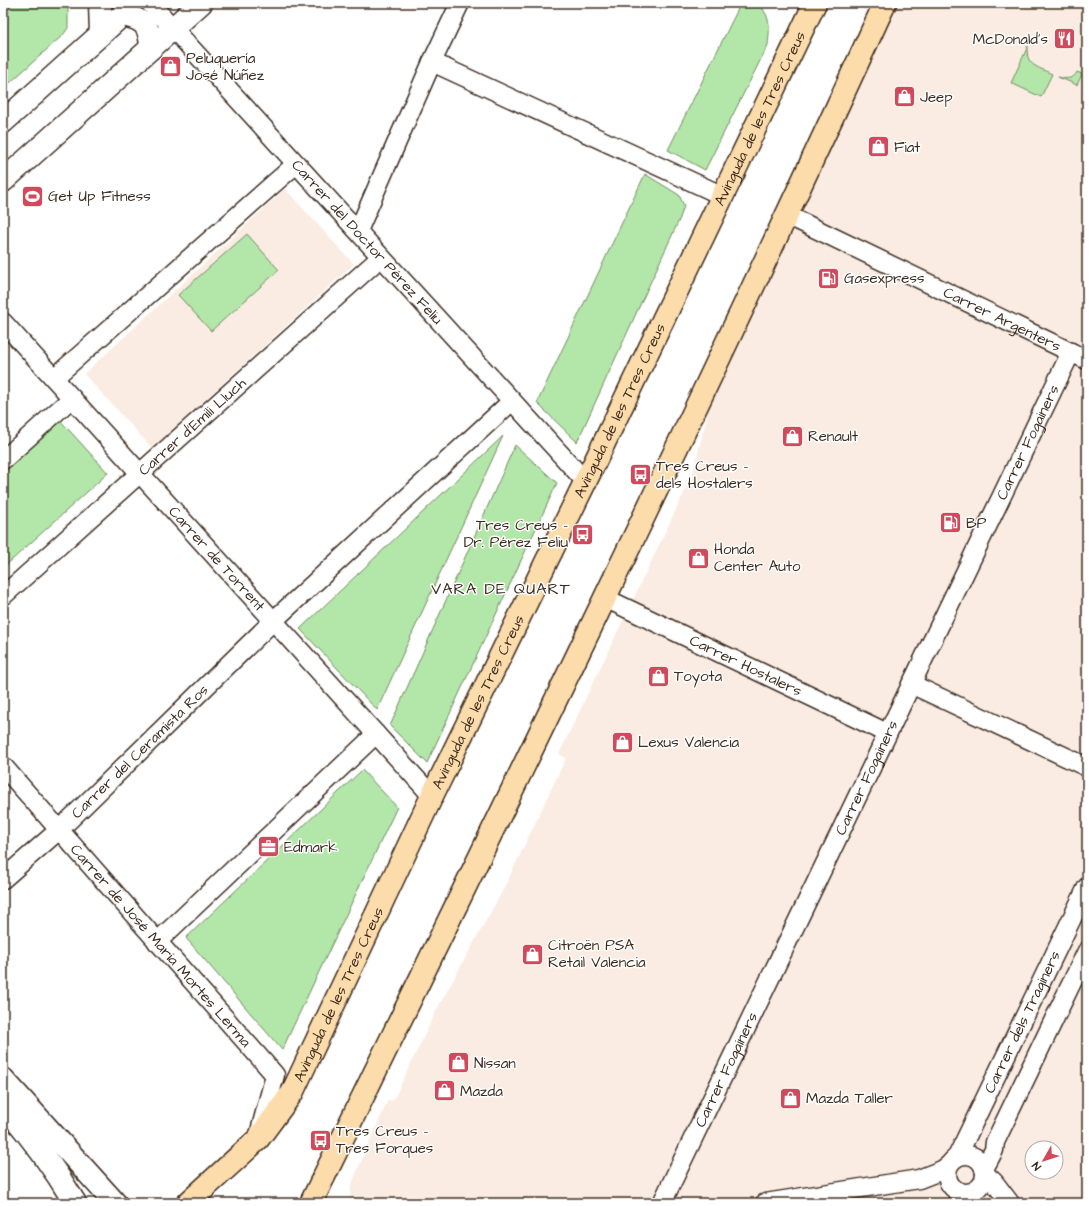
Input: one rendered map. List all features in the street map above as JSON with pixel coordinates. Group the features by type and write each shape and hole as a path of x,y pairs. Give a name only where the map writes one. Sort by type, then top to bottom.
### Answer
{"main road":[{"name":"Avinguda de les Tres Creus","path":"188,1203 258,1138 292,1093 432,796 586,481 815,3"},
{"path":"311,1203 605,598 788,215 885,3"}],"street":[{"path":"100,3 101,34"},
{"name":"Carrer del Doctor Pérez Feliu","path":"150,3 586,481"},
{"path":"3,181 201,3"},
{"path":"358,232 432,62 460,3"},
{"path":"3,122 122,15 136,18 145,26 150,35 151,48"},
{"path":"432,62 723,196"},
{"path":"54,378 296,164"},
{"name":"Carrer Argenters","path":"788,215 1087,360"},
{"name":"Carrer d'Emili Lluch","path":"3,596 139,472 381,257"},
{"name":"Carrer de Torrent","path":"3,322 432,796"},
{"name":"Carrer Fogainers","path":"662,1203 1070,352"},
{"path":"3,460 72,398"},
{"path":"273,621 512,401"},
{"name":"Carrer Hostalers","path":"605,598 887,733"},
{"name":"Carrer del Ceramista Ros","path":"3,878 59,830 273,621"},
{"path":"910,684 1087,767"},
{"path":"157,942 376,734"},
{"name":"Carrer de José María Mortes Lerma","path":"3,766 275,1075 258,1138"},
{"name":"Carrer dels Traginers","path":"953,1161 1087,887"},
{"name":"Carrer dels Traginers","path":"985,1171 994,1150 995,1142 1087,951"},
{"path":"3,1079 115,1203"},
{"path":"3,1104 26,1129 48,1160 75,1203"},
{"path":"765,1203 924,1177 942,1170 963,1155 973,1157 982,1164 985,1171 1010,1203"},
{"path":"953,1161 946,1171 946,1176 961,1194"},
{"path":"891,1183 924,1185 942,1188 961,1194 973,1192 978,1189 982,1185 985,1171"}],"shaded area":[{"path":"888,3 1087,3 1087,1203 350,1203 351,1187 356,1173 388,1100 393,1101 436,1011 504,888 566,758 559,754 692,476 735,305"},
{"path":"285,189 354,264 152,448 84,374"}],"green space":[{"path":"3,3 68,3 68,28 63,35 3,89"},
{"path":"741,3 759,3 763,9 769,22 768,45 705,170 668,150"},
{"path":"1028,46 1027,52 1030,61 1037,67 1052,74 1041,97 1011,83"},
{"path":"1077,72 1082,74 1077,85 1058,77 1071,78"},
{"path":"645,174 679,195 684,206 680,218 577,442 537,403"},
{"path":"247,234 279,270 211,331 178,295"},
{"path":"58,418 108,473 3,568 3,468"},
{"path":"503,436 377,710 300,629"},
{"path":"515,445 557,483 427,763 390,726"},
{"path":"362,770 397,807 282,1050 186,938"}],"place":[{"name":"McDonald's","path":"1064,39"},
{"name":"Peluquería José Núñez","path":"171,67"},
{"name":"Jeep","path":"904,97"},
{"name":"Fiat","path":"878,147"},
{"name":"Get Up Fitness","path":"32,196"},
{"name":"Gasexpress","path":"829,278"},
{"name":"Renault","path":"793,436"},
{"name":"Tres Creus - dels Hostalers","path":"640,475"},
{"name":"BP","path":"951,523"},
{"name":"Tres Creus - Dr. Pérez Feliu","path":"583,534"},
{"name":"Honda Center Auto","path":"699,558"},
{"name":"Toyota","path":"658,676"},
{"name":"Lexus Valencia","path":"623,742"},
{"name":"Edmark","path":"269,847"},
{"name":"Citroën PSA Retail Valencia","path":"532,954"},
{"name":"Nissan","path":"459,1063"},
{"name":"Mazda","path":"444,1091"},
{"name":"Mazda Taller","path":"791,1098"},
{"name":"Tres Creus - Tres Forques","path":"321,1140"}],"district":[{"name":"VARA DE QUART","path":"501,588"}]}
